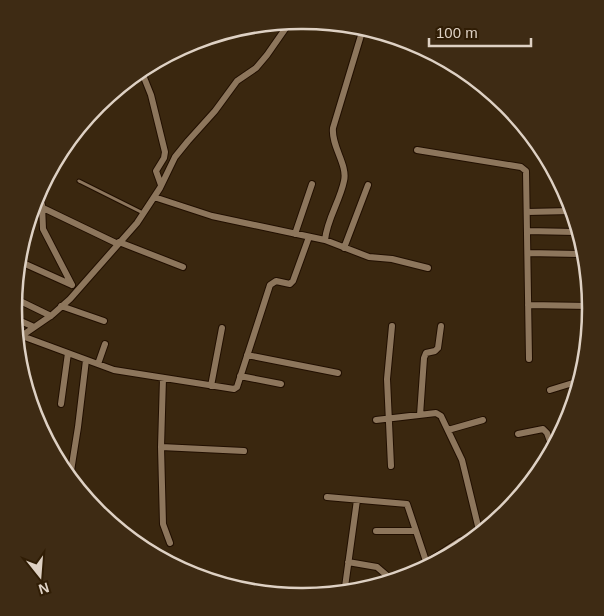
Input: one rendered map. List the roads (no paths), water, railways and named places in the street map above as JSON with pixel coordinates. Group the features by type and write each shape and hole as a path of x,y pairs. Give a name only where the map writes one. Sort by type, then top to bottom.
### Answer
{"street":[{"path":"24,335 51,316 75,287 138,223 175,157 215,111 237,81 256,68 268,55 285,29"},
{"path":"324,240 326,228 344,181 343,170 333,137 333,128 361,35"},
{"path":"144,78 151,95 165,152 164,158 156,171 161,185"},
{"path":"417,150 524,169 527,173 529,359"},
{"path":"295,234 312,184"},
{"path":"344,248 368,185"},
{"path":"154,197 212,216 324,240 368,258 392,259 428,268"},
{"path":"75,287 43,229 42,207 118,243 183,268"},
{"path":"527,212 564,211"},
{"path":"527,231 571,232"},
{"path":"24,338 114,370 234,389 237,386 270,285 276,281 290,284 293,281 309,237"},
{"path":"528,253 576,254"},
{"path":"26,264 75,287"},
{"path":"22,302 51,316"},
{"path":"528,305 582,306"},
{"path":"61,306 104,321"},
{"path":"23,322 34,327"},
{"path":"391,466 387,370 392,326"},
{"path":"420,414 424,355 438,348 441,326"},
{"path":"211,386 222,328"},
{"path":"98,364 105,344"},
{"path":"60,404 68,353"},
{"path":"247,355 338,372"},
{"path":"72,466 86,360"},
{"path":"240,376 281,384"},
{"path":"163,378 161,446 163,524 170,543"},
{"path":"550,390 571,384"},
{"path":"376,420 420,414 439,414 464,466 478,525"},
{"path":"448,430 483,420"},
{"path":"518,434 543,429 549,439"},
{"path":"161,446 244,451"},
{"path":"327,497 406,504 425,559"},
{"path":"345,584 357,500"},
{"path":"376,531 415,531"},
{"path":"348,562 377,567 386,575"}],"lane":[{"path":"79,181 144,213"}]}
